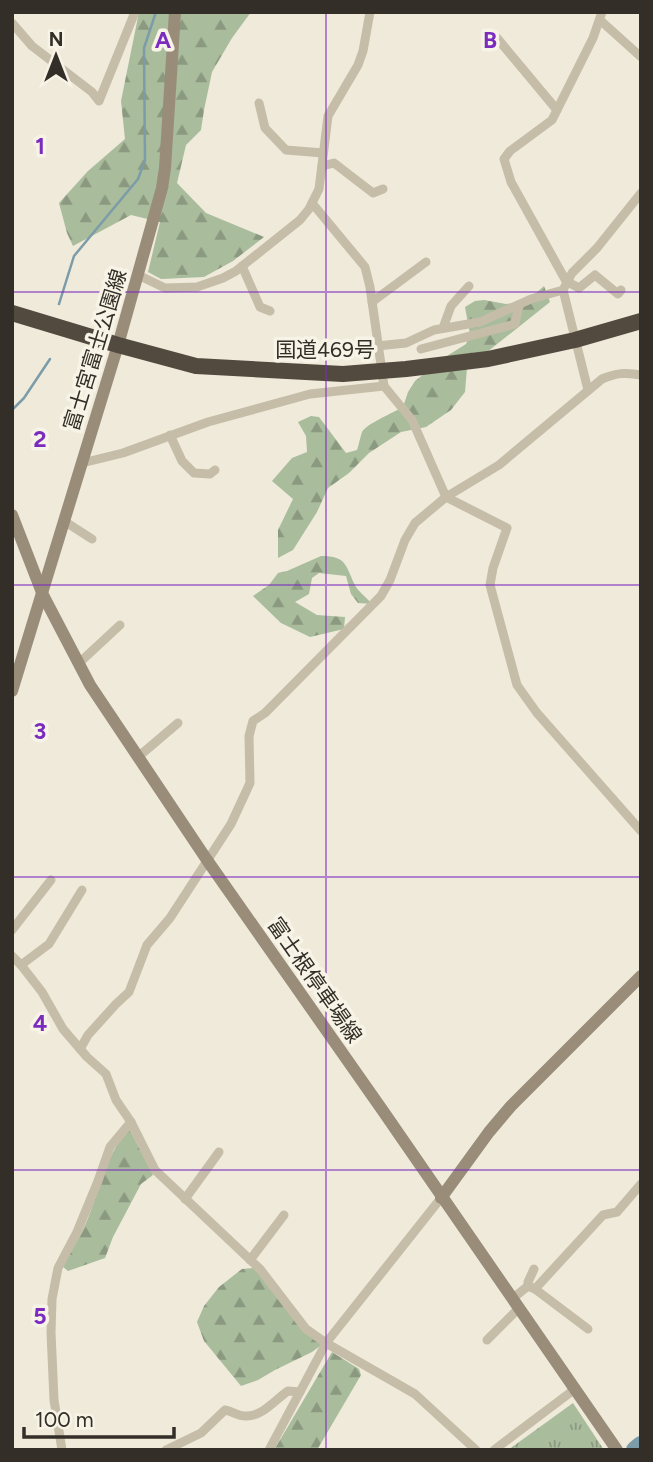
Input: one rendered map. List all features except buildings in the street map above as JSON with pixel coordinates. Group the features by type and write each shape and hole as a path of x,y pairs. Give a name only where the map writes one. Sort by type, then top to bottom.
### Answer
{"highway":[{"name":"国道469号","path":"12,313 196,366 344,374 383,379 575,340 641,321"}],"main road":[{"name":"富士宮富士公園線","path":"12,691 158,205 165,168 174,12"},
{"name":"富士根停車場線","path":"12,515 43,595 90,685 207,860 617,1450"},
{"path":"442,1198 511,1106 641,976"}],"street":[{"path":"12,23 32,46 92,92 99,102 135,12"},
{"path":"138,275 165,288 197,287 223,278 242,266 300,220 319,189 328,116 363,51 370,12"},
{"path":"588,390 565,286 511,182 504,159 510,151 552,120 593,38 601,16 641,57"},
{"path":"497,38 557,110"},
{"path":"259,103 265,128 285,150 323,153"},
{"path":"322,166 334,163 373,193 383,189"},
{"path":"565,286 572,273 597,248 641,193"},
{"path":"312,203 365,267 383,379 412,420 446,498 507,528 490,585 517,685 537,713 641,831"},
{"path":"372,302 426,262"},
{"path":"242,266 260,307 270,311"},
{"path":"377,346 406,343 434,330 480,322 565,286 579,288 595,275 618,294 621,290"},
{"path":"443,328 451,306 470,286"},
{"path":"421,349 515,324 519,305"},
{"path":"80,1049 88,1035 129,992 147,945 170,918 231,824 250,783 249,736 254,721 381,596 415,523 446,498 499,465 602,379 613,374 641,374"},
{"path":"82,463 122,453 208,422 310,394 383,379"},
{"path":"170,435 181,461 194,473 210,474 215,470"},
{"path":"64,521 92,539"},
{"path":"78,664 120,625"},
{"path":"138,757 178,723"},
{"path":"12,930 51,880"},
{"path":"22,965 50,944 82,890"},
{"path":"12,956 22,965 41,992 63,1030 106,1074 116,1100 131,1122 155,1170 260,1269 306,1329 415,1394 476,1450"},
{"path":"62,1450 54,1400 51,1332 52,1299 58,1268 77,1232 110,1147 131,1122"},
{"path":"185,1199 219,1152"},
{"path":"487,1340 515,1303 603,1215 617,1212 641,1184"},
{"path":"269,1450 326,1343 442,1198"},
{"path":"250,1260 284,1215"},
{"path":"534,1269 528,1282 532,1287 588,1329"},
{"path":"494,1450 575,1389"},
{"path":"166,1450 201,1433 225,1410 248,1417 260,1413 288,1391 300,1392"}],"green space":[{"path":"139,12 251,12 212,72 201,130 186,145 177,183 206,213 264,237 233,261 204,277 161,279 148,272 160,222 131,215 73,246 59,203 88,171 125,139 121,101"},
{"path":"544,286 550,302 467,368 465,392 451,410 426,427 401,432 369,453 349,473 328,488 317,512 293,550 278,558 278,530 293,499 272,481 292,458 307,452 306,436 298,422 311,416 319,417 346,453 357,450 364,429 403,407 415,381 466,344 470,334 465,307 475,301 484,300 506,304 526,302"},
{"path":"321,556 341,560 356,587 372,604 358,603 351,594 346,576 319,573 312,578 309,594 295,602 317,615 345,617 344,629 310,637 281,623 253,596 269,585 278,573"},
{"path":"130,1130 153,1175 141,1184 105,1258 68,1271 62,1266 84,1229 116,1146"},
{"path":"253,1268 324,1343 258,1380 241,1386 204,1341 197,1322 204,1306 219,1287 242,1269"},
{"path":"332,1352 359,1369 361,1375 317,1450 274,1450"},
{"path":"573,1403 604,1450 508,1450"}],"waterway":[{"path":"59,304 74,256 138,179 145,160 144,48 156,12"},
{"path":"12,410 24,398 50,359"},
{"path":"635,1450 641,1445"}]}
